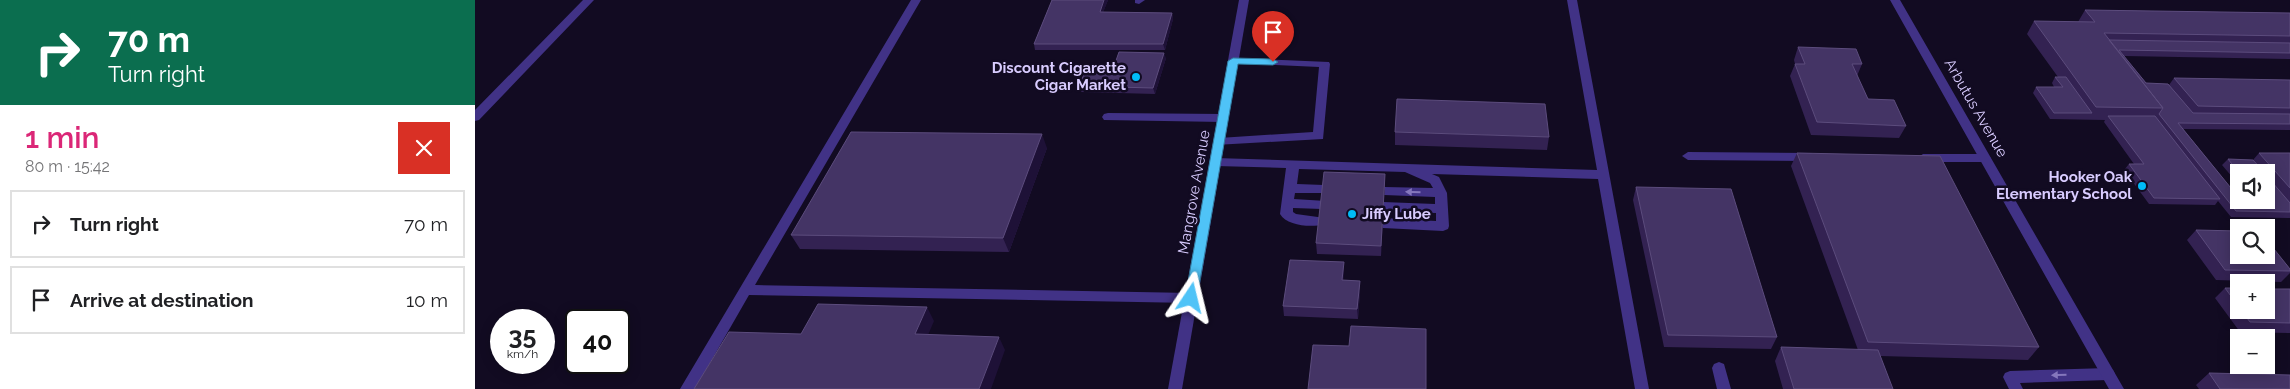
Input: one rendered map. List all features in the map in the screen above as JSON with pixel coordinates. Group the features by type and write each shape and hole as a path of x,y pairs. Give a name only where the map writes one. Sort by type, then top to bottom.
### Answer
{"street":[{"path":"475,117 589,0"},
{"path":"687,389 916,0"},
{"name":"Mangrove Avenue","path":"1175,389 1244,0"},
{"path":"1572,0 1642,389"},
{"name":"Arbutus Avenue","path":"1895,0 2117,389"},
{"path":"1219,142 1319,136 1325,64 1233,61"},
{"path":"1108,117 1223,118"},
{"path":"1688,156 1827,157"},
{"path":"1906,157 1985,158"},
{"path":"1216,162 1603,175"},
{"path":"1293,165 1286,214 1293,220 1320,221"},
{"path":"1383,223 1443,226 1441,193 1435,180 1406,168"},
{"path":"1290,188 1324,189"},
{"path":"1384,191 1441,193"},
{"path":"1288,203 1322,204"},
{"path":"1383,207 1442,209"},
{"path":"746,290 1191,298"},
{"path":"1719,368 1724,389"},
{"path":"2016,389 2010,377 2108,374"}],"building":[{"path":"1052,0 1104,0 1100,12 1172,13 1163,44 1034,44"},
{"path":"2085,10 2290,13 2290,36 2104,33 2163,108 2096,107 2034,21 2095,22"},
{"path":"2109,40 2290,43 2290,53 2119,50 2146,83 2168,84 2193,113 2290,114 2290,124 2178,123 2230,187 2230,203 2159,114 2163,108"},
{"path":"1798,47 1856,49 1862,64 1852,64 1868,99 1894,100 1906,126 1817,122 1795,64 1805,64"},
{"path":"1119,52 1164,53 1153,88 1079,86 1085,71 1112,72"},
{"path":"2055,77 2066,77 2092,113 2054,113 2036,87 2063,87"},
{"path":"2174,78 2290,80 2290,108 2198,106"},
{"path":"1397,99 1545,104 1549,137 1395,132"},
{"path":"2108,116 2155,116 2220,199 2154,198 2129,164 2144,164"},
{"path":"851,132 1042,134 1003,238 791,235"},
{"path":"1797,153 1940,156 2039,347 1868,342"},
{"path":"2259,153 2290,153 2290,188 2275,171 2275,164 2269,164"},
{"path":"2228,159 2253,160 2257,164 2232,164"},
{"name":"Jiffy Lube","path":"1324,172 1385,174 1381,246 1316,243"},
{"path":"2275,186 2290,203 2290,212 2236,211 2234,209 2275,209"},
{"path":"1636,187 1731,189 1777,337 1668,335"},
{"path":"2196,230 2230,231 2230,264 2275,264 2275,250 2290,271 2225,270"},
{"path":"1290,260 1344,262 1342,280 1360,281 1357,309 1283,306"},
{"path":"2225,288 2230,288 2230,295"},
{"path":"2275,289 2290,289 2290,323 2250,322 2248,319 2275,319"},
{"path":"818,304 927,307 915,334 999,337 979,389 694,389 729,332 801,334"},
{"path":"1351,326 1426,329 1426,389 1308,389 1313,345 1349,346"},
{"path":"1781,347 1878,350 1893,389 1794,389"},
{"path":"2209,373 2290,375 2290,389 2220,389"}],"place":[{"name":"Discount Cigarette Cigar Market","path":"1136,77"},
{"name":"Hooker Oak Elementary School","path":"2142,186"},
{"name":"Jiffy Lube","path":"1352,214"}],"route":[{"path":"1191,298 1233,61 1273,62"}]}
